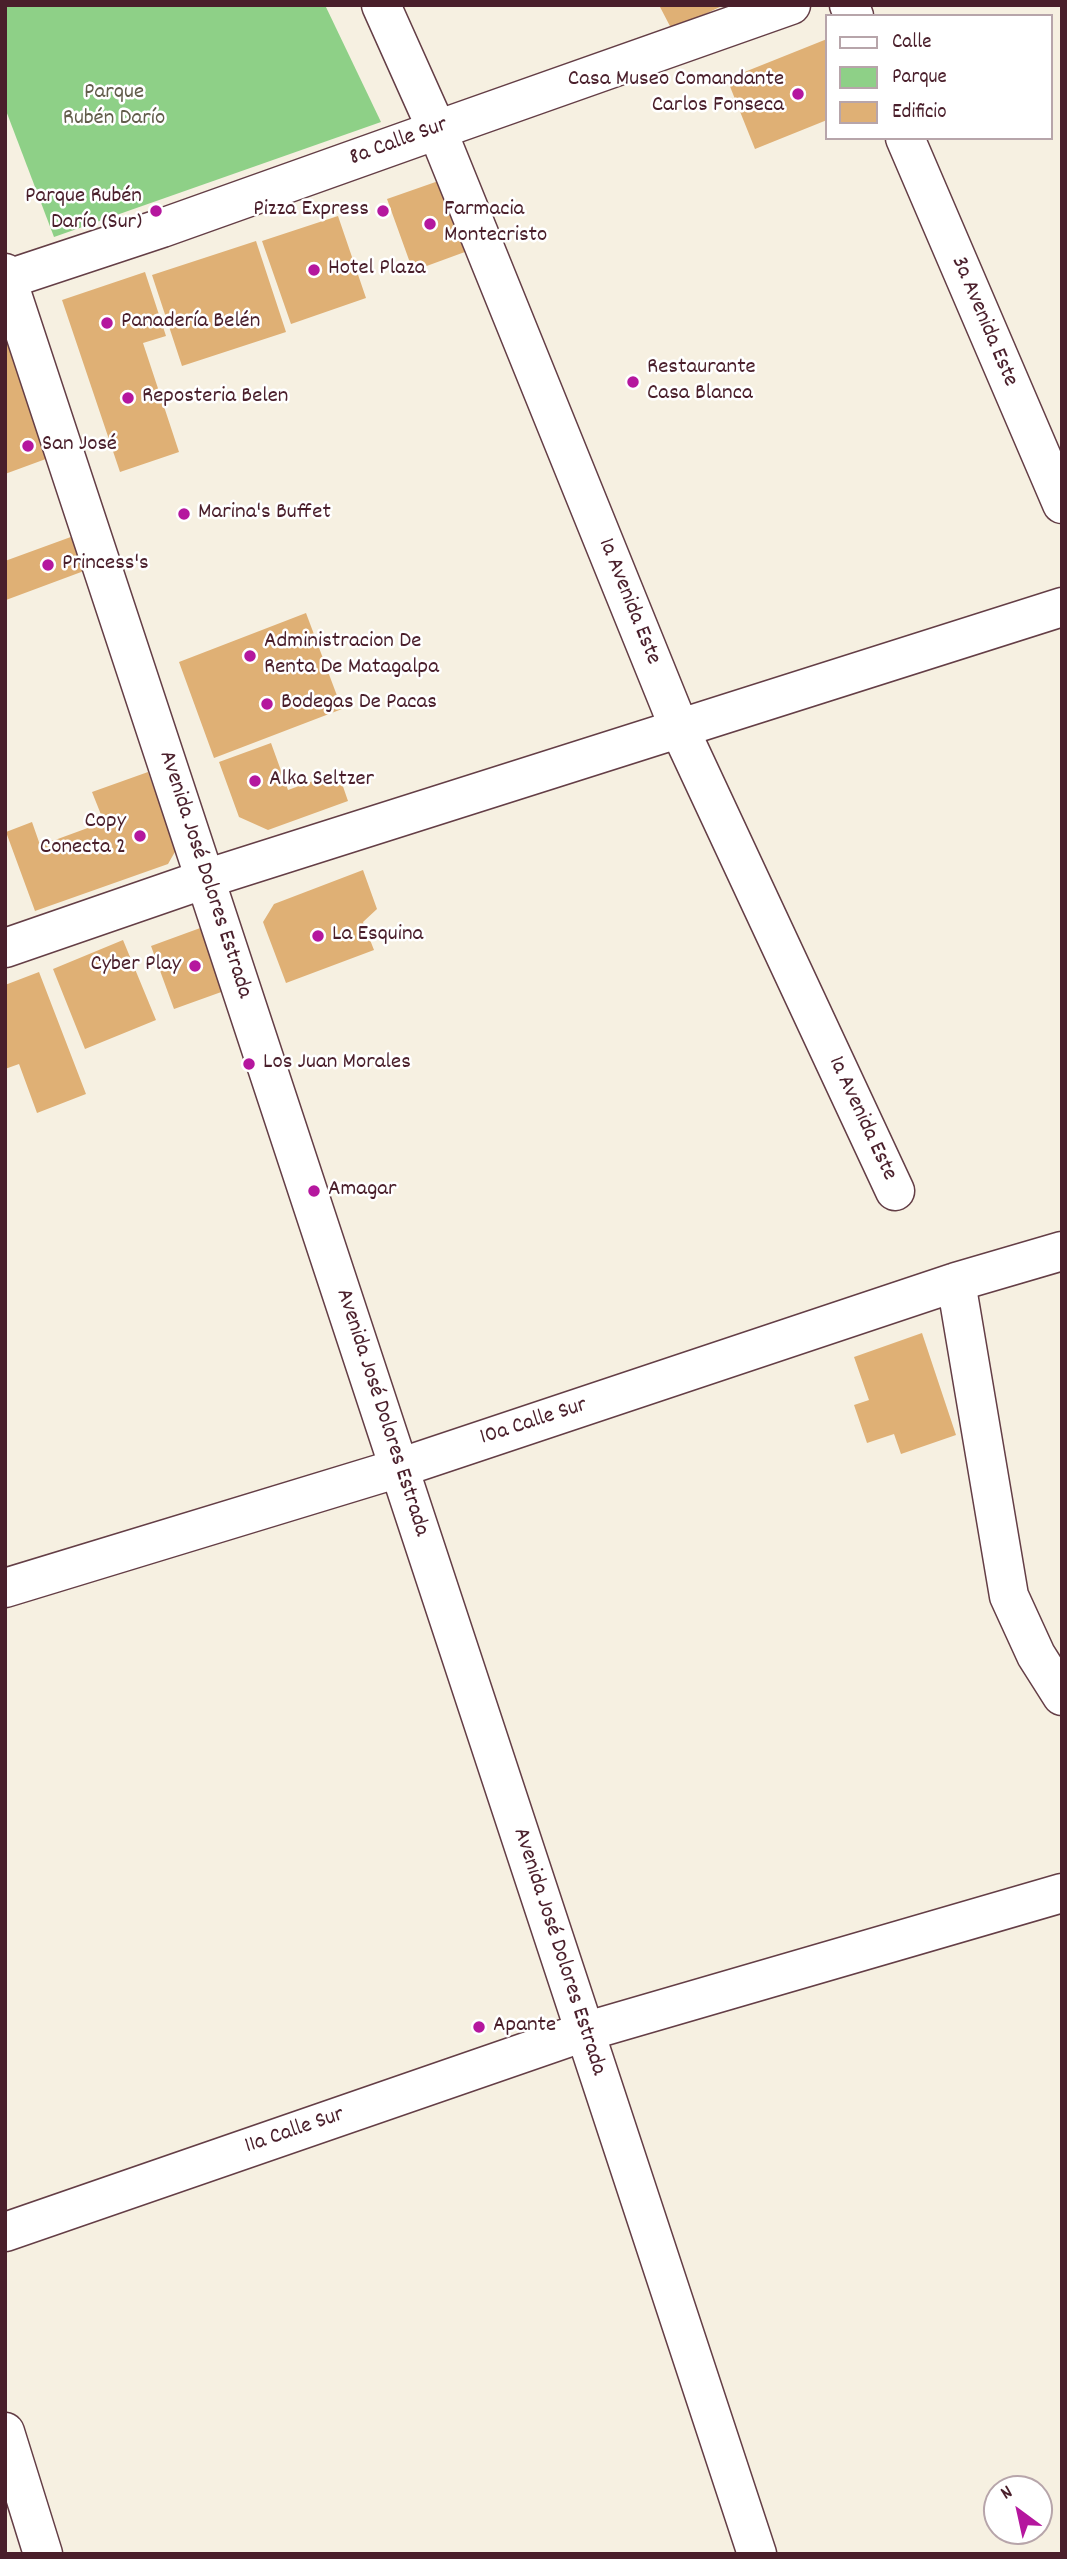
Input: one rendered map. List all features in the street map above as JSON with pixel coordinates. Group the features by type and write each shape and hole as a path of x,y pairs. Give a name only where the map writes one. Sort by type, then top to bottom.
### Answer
{"street":[{"name":"1a Avenida Este","path":"381,5 437,130 680,730 895,1191"},
{"name":"8a Calle Sur","path":"6,277 162,228 791,5"},
{"name":"3a Avenida Este","path":"906,140 1062,504"},
{"name":"Avenida José Dolores Estrada","path":"6,277 757,2554"},
{"path":"5,948 205,879 1062,607"},
{"name":"10a Calle Sur","path":"5,1588 399,1468 956,1282 1062,1251"},
{"path":"956,1282 1009,1596 1036,1656 1062,1696"},
{"name":"11a Calle Sur","path":"5,2232 584,2032 1062,1893"},
{"path":"5,2432 43,2554"}],"green space":[{"name":"Parque Rubén Darío","path":"5,5 325,5 381,122 54,237 5,108"}],"building":[{"path":"659,5 724,5 672,30"},
{"name":"Casa Museo Comandante Carlos Fonseca","path":"825,40 825,121 755,149 727,79"},
{"name":"Farmacia Montecristo","path":"447,178 473,249 413,271 387,199"},
{"name":"Hotel Plaza","path":"338,216 366,298 291,324 262,241"},
{"path":"256,241 286,332 182,366 152,275"},
{"name":"Reposteria Belen","path":"145,272 166,336 143,343 179,452 120,472 62,300"},
{"path":"5,337 8,337 54,456 5,474"},
{"name":"Princess's","path":"79,534 92,568 6,600 5,561"},
{"name":"Bodegas De Pacas","path":"306,613 342,709 214,758 179,662"},
{"name":"Alka Seltzer","path":"271,743 288,790 338,772 348,801 268,830 239,817 219,762"},
{"path":"148,772 176,850 168,864 35,911 6,832 32,822 39,842 55,840 104,822 92,792"},
{"name":"La Esquina","path":"363,870 377,909 363,922 374,950 286,983 263,922 274,904"},
{"name":"Cyber Play","path":"203,927 238,986 174,1009 151,946"},
{"path":"123,940 156,1020 85,1049 53,969"},
{"path":"39,972 86,1094 37,1113 19,1064 5,1069 5,985"},
{"path":"922,1333 956,1435 901,1454 894,1434 867,1443 854,1405 869,1400 854,1357"}],"place":[{"name":"Casa Museo Comandante Carlos Fonseca","path":"798,94"},
{"name":"Parque Rubén Darío (Sur)","path":"156,211"},
{"name":"Pizza Express","path":"383,211"},
{"name":"Farmacia Montecristo","path":"430,224"},
{"name":"Hotel Plaza","path":"314,270"},
{"name":"Panadería Belén","path":"107,323"},
{"name":"Restaurante Casa Blanca","path":"633,382"},
{"name":"Reposteria Belen","path":"128,398"},
{"name":"San José","path":"28,446"},
{"name":"Marina's Buffet","path":"184,514"},
{"name":"Princess's","path":"48,565"},
{"name":"Administracion De Renta De Matagalpa","path":"250,656"},
{"name":"Bodegas De Pacas","path":"267,704"},
{"name":"Alka Seltzer","path":"255,781"},
{"name":"Copy Conecta 2","path":"140,836"},
{"name":"La Esquina","path":"318,936"},
{"name":"Cyber Play","path":"195,966"},
{"name":"Los Juan Morales","path":"249,1064"},
{"name":"Amagar","path":"314,1191"},
{"name":"Apante","path":"479,2027"}]}
